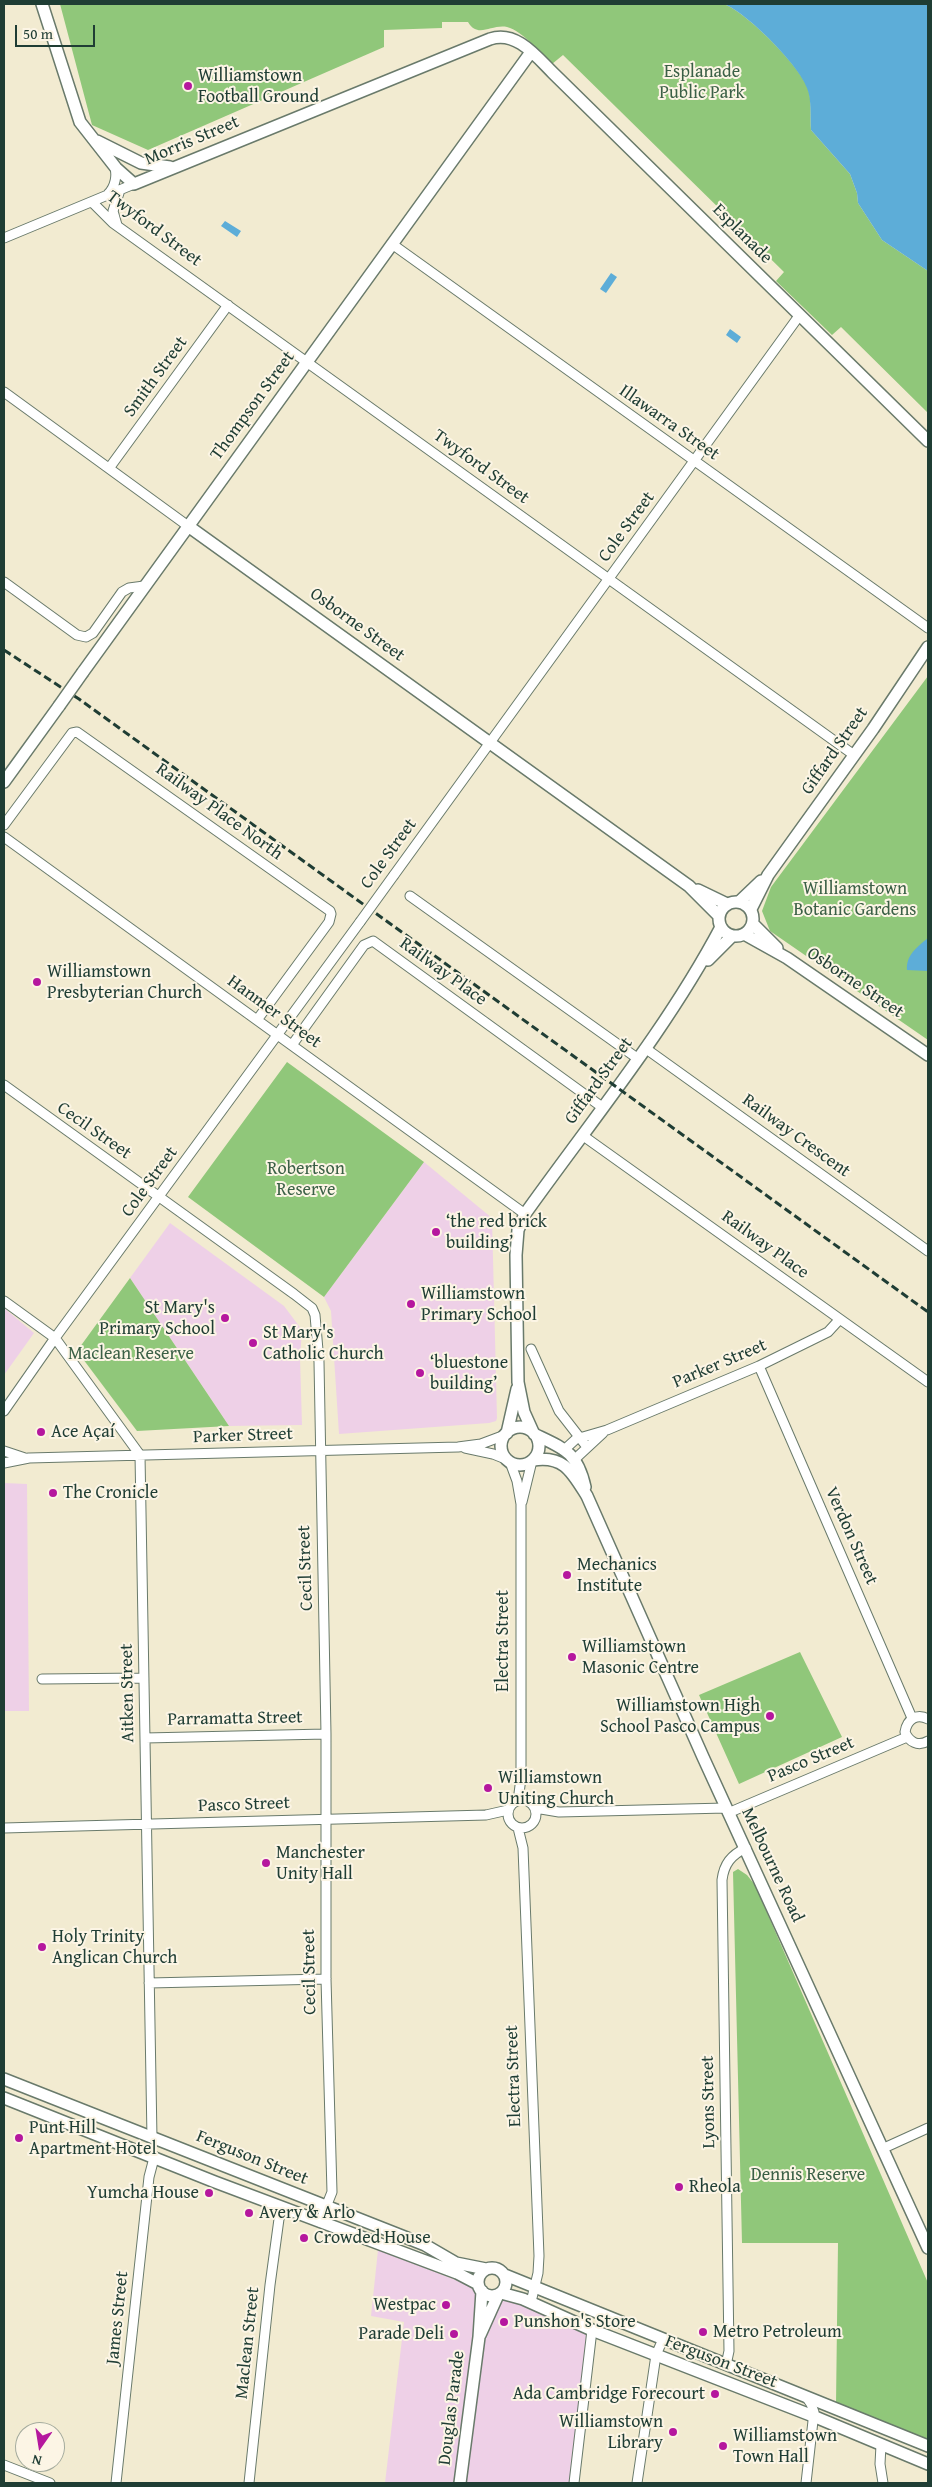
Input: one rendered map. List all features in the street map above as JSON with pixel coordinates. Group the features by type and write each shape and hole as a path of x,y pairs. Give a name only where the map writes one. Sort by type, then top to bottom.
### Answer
{"street":[{"path":"42,4 76,112 83,127 116,169 113,188 106,196"},
{"name":"Morris Street","path":"4,238 496,36 507,37 531,52"},
{"name":"Thompson Street","path":"4,782 531,52"},
{"name":"Esplanade","path":"531,52 928,441"},
{"path":"83,127 97,141 129,162 136,184"},
{"path":"116,152 150,166 175,167"},
{"path":"113,164 136,184"},
{"path":"120,190 113,213 115,221 121,229"},
{"name":"Twyford Street","path":"92,202 104,216 121,229 854,755"},
{"name":"Illawarra Street","path":"392,244 928,628"},
{"name":"Smith Street","path":"110,467 228,305"},
{"name":"Cole Street","path":"4,1411 55,1338 278,1035 799,316"},
{"name":"Osborne Street","path":"4,392 689,886 726,904"},
{"path":"4,582 84,637 93,633 122,592 130,588 144,586"},
{"name":"Giffard Street","path":"751,909 768,874 854,755 928,646"},
{"name":"Railway Place North","path":"4,825 72,733 77,732 330,911 329,922 257,1020"},
{"name":"Hanmer Street","path":"4,837 525,1214"},
{"name":"Giffard Street","path":"739,902 768,874"},
{"name":"Osborne Street","path":"689,886 720,922"},
{"path":"410,896 637,1058"},
{"path":"739,902 751,909 753,924 744,934 732,936 720,922 726,904 739,902"},
{"name":"Giffard Street","path":"525,1214 645,1048 699,968 720,922"},
{"name":"Osborne Street","path":"753,924 787,958"},
{"name":"Osborne Street","path":"744,934 787,958 928,1055"},
{"name":"Giffard Street","path":"699,968 732,936"},
{"name":"Railway Place","path":"292,1045 364,945 373,941 602,1107"},
{"name":"Railway Crescent","path":"645,1048 928,1251"},
{"name":"Cecil Street","path":"4,1085 312,1308 316,1315 319,1362 319,1450 326,1734 326,1980 332,2192 320,2222"},
{"name":"Railway Place","path":"582,1135 928,1382"},
{"path":"525,1214 518,1230 516,1255 518,1382 524,1412 539,1446 538,1454 532,1461"},
{"path":"4,1301 55,1338 140,1455"},
{"name":"Parker Street","path":"564,1450 570,1442 608,1430 759,1366 828,1332 839,1320"},
{"path":"531,1349 559,1411 587,1446"},
{"name":"Verdon Street","path":"759,1366 912,1718"},
{"path":"506,1434 520,1427 564,1450 575,1459 562,1464 549,1459 520,1465 509,1461 502,1447 518,1382"},
{"name":"Parker Street","path":"575,1459 587,1446 608,1430"},
{"name":"Parker Street","path":"4,1463 29,1458 458,1447 481,1444 506,1434"},
{"name":"Parker Street","path":"458,1447 492,1454 509,1461"},
{"path":"562,1464 564,1450"},
{"name":"Parker Street","path":"4,1451 29,1458"},
{"name":"Aitken Street","path":"140,1455 152,2138"},
{"name":"Melbourne Road","path":"575,1459 580,1468 587,1496"},
{"name":"Electra Street","path":"509,1461 517,1481 521,1504 520,1778 522,1800"},
{"name":"Electra Street","path":"521,1504 532,1461"},
{"name":"Melbourne Road","path":"562,1464 571,1471 587,1496 727,1810 884,2148 928,2248"},
{"path":"42,1679 144,1678"},
{"path":"927,1745 915,1743 907,1737 906,1726 912,1718 922,1716 928,1719"},
{"name":"Parramatta Street","path":"145,1738 326,1734"},
{"name":"Pasco Street","path":"535,1808 559,1812 727,1810 907,1737"},
{"path":"522,1800 535,1808 536,1820 523,1828 508,1814 522,1800"},
{"name":"Pasco Street","path":"536,1820 559,1812"},
{"name":"Pasco Street","path":"4,1828 508,1814"},
{"name":"Electra Street","path":"523,1828 539,2256 531,2302"},
{"name":"Lyons Street","path":"726,2365 729,2351 722,1880 724,1868 728,1862 735,1853 746,1848"},
{"path":"149,1983 326,1980"},
{"name":"Ferguson Street","path":"4,2080 425,2245 456,2263 486,2269"},
{"name":"Ferguson Street","path":"4,2098 283,2208 457,2273 480,2288"},
{"path":"884,2148 928,2128"},
{"name":"James Street","path":"116,2483 149,2177 154,2158"},
{"name":"Maclean Street","path":"249,2483 279,2219 283,2208"},
{"path":"497,2268 505,2275 506,2285 499,2294 489,2295 480,2288 481,2274 486,2269 497,2268"},
{"name":"Ferguson Street","path":"505,2275 928,2446"},
{"name":"Douglas Parade","path":"460,2483 479,2337 480,2288"},
{"name":"Ferguson Street","path":"499,2294 531,2302 592,2330 814,2416 881,2446 928,2464"},
{"name":"Douglas Parade","path":"479,2337 499,2294"},
{"path":"574,2483 592,2330"},
{"path":"637,2483 656,2355 663,2338"},
{"path":"806,2483 814,2416 812,2406 807,2398"},
{"path":"881,2446 880,2464 884,2483"},
{"path":"4,2466 50,2483"}],"shaded area":[{"name":"Williamstown Primary School","path":"424,1162 492,1218 497,1418 496,1421 489,1423 339,1434 331,1311 324,1297"},
{"name":"St Mary's Primary School","path":"170,1223 284,1306 302,1330 300,1358 302,1425 229,1426 130,1278"},
{"path":"4,1308 34,1333 4,1375"},
{"path":"4,1483 27,1484 29,1711 4,1711"},
{"path":"378,2250 588,2331 570,2483 385,2483 404,2322 371,2316"}],"green space":[{"name":"Esplanade Public Park","path":"60,4 724,4 734,9 758,28 794,66 808,88 811,130 850,174 857,193 858,203 882,240 928,271 928,413 841,327 832,335 776,281 784,272 563,55 552,64 513,29 501,27 476,30 468,22 442,22 442,28 384,30 384,47 148,150 92,125"},
{"name":"Williamstown Botanic Gardens","path":"928,676 928,1040 770,931 762,911 771,887"},
{"name":"Robertson Reserve","path":"287,1062 424,1162 324,1297 188,1197"},
{"name":"Maclean Reserve","path":"130,1278 229,1426 137,1431 77,1351"},
{"name":"Williamstown High School Pasco Campus","path":"800,1652 842,1737 739,1784 699,1695"},
{"name":"Dennis Reserve","path":"738,1869 747,1875 755,1885 928,2283 928,2442 836,2404 838,2243 742,2243 733,1872"}],"water":[{"path":"724,4 928,4 928,271 882,240 858,203 857,193 850,174 811,130 810,98 802,78 794,66 758,28 734,9"},
{"path":"225,221 241,231 237,237 221,226"},
{"path":"611,273 617,277 606,293 600,289"},
{"path":"730,329 741,337 737,343 726,335"},
{"path":"928,938 928,971 907,970 910,956"}],"railway":[{"path":"4,650 79,699 928,1312"}],"place":[{"name":"Williamstown Football Ground","path":"188,86"},
{"name":"Williamstown Presbyterian Church","path":"37,982"},
{"name":"‘the red brick building’","path":"436,1232"},
{"name":"Williamstown Primary School","path":"411,1304"},
{"name":"St Mary's Primary School","path":"225,1318"},
{"name":"St Mary's Catholic Church","path":"253,1343"},
{"name":"‘bluestone building’","path":"420,1373"},
{"name":"Ace Açaí","path":"41,1432"},
{"name":"The Cronicle","path":"53,1493"},
{"name":"Mechanics Institute","path":"567,1575"},
{"name":"Williamstown Masonic Centre","path":"572,1657"},
{"name":"Williamstown High School Pasco Campus","path":"770,1716"},
{"name":"Williamstown Uniting Church","path":"488,1788"},
{"name":"Manchester Unity Hall","path":"266,1863"},
{"name":"Holy Trinity Anglican Church","path":"42,1947"},
{"name":"Punt Hill Apartment Hotel","path":"19,2138"},
{"name":"Rheola","path":"679,2187"},
{"name":"Yumcha House","path":"209,2193"},
{"name":"Avery & Arlo","path":"249,2213"},
{"name":"Crowded House","path":"304,2238"},
{"name":"Westpac","path":"446,2305"},
{"name":"Punshon's Store","path":"504,2322"},
{"name":"Metro Petroleum","path":"703,2332"},
{"name":"Parade Deli","path":"454,2334"},
{"name":"Ada Cambridge Forecourt","path":"715,2394"},
{"name":"Williamstown Library","path":"673,2432"},
{"name":"Williamstown Town Hall","path":"723,2446"}]}
